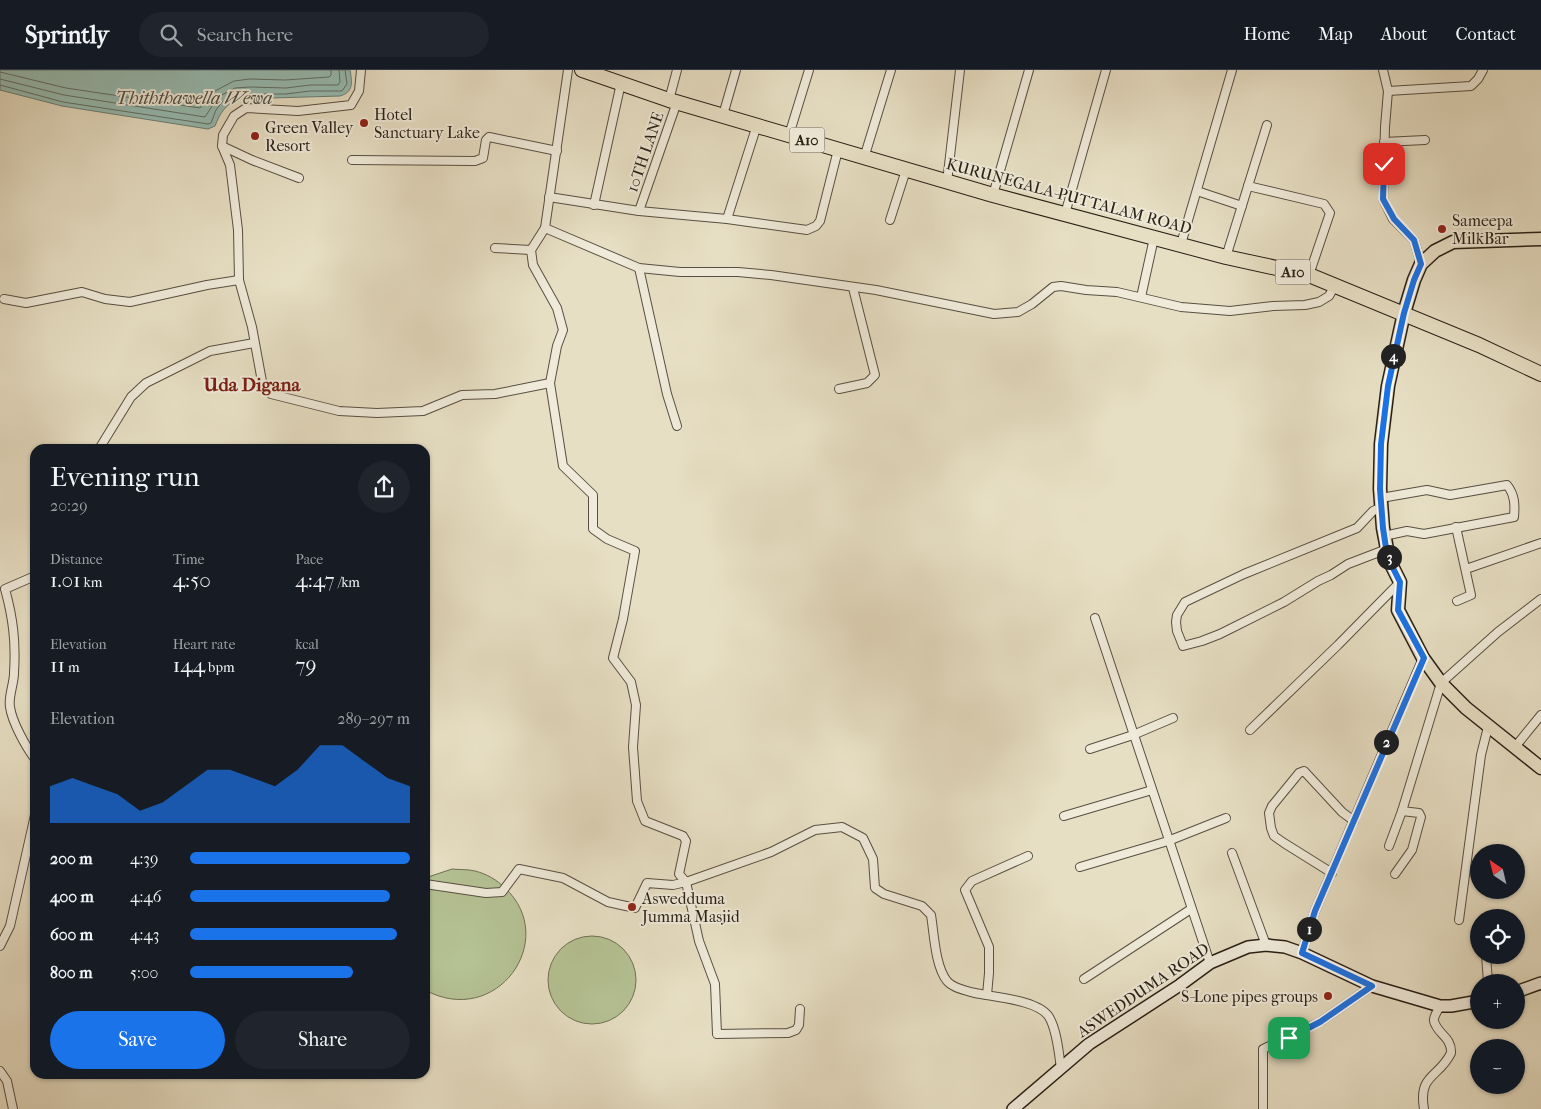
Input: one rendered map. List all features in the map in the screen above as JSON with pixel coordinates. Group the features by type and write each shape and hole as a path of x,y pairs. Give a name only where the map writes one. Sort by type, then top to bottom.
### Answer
{"highway":[{"name":"KURUNEGALA-PUTTALAM ROAD","path":"582,70 614,77 673,101 993,195 1226,257 1309,275 1479,345 1541,374"}],"main road":[{"path":"1541,239 1453,242 1435,250 1421,264 1404,313 1385,403 1381,444 1381,502 1385,542 1390,562 1400,582 1398,610 1424,658 1441,683 1488,727 1541,768"}],"street":[{"path":"362,70 359,91 351,105 298,111 246,108 236,114 223,135 222,146 230,165 238,230 239,280 252,327 263,386 271,394 339,410 377,413 423,411 462,395 495,394 550,383"},
{"path":"568,70 545,228 531,250 532,265 557,308 563,330 550,383 563,466 593,495 593,529 607,539 635,551 623,619 613,658 632,682 636,705 633,747 637,801 645,821 683,836 686,841 679,874 686,882 699,941 715,984 717,1034 788,1033 796,1030 799,1025 800,1009"},
{"name":"10TH LANE","path":"639,211 673,101 677,70"},
{"path":"723,115 736,70"},
{"path":"789,135 810,70"},
{"path":"864,158 891,70"},
{"path":"947,182 960,70"},
{"path":"993,195 1029,70"},
{"path":"1065,214 1106,70"},
{"path":"1181,244 1232,70"},
{"path":"1383,70 1388,91 1384,142 1383,199 1394,219 1414,240 1421,264"},
{"path":"1388,91 1471,86 1483,70"},
{"path":"594,205 614,77"},
{"path":"727,219 757,125"},
{"path":"1226,257 1267,125"},
{"path":"352,160 475,161 483,158 486,140 489,137 557,151"},
{"path":"1384,142 1425,140"},
{"path":"222,146 299,178"},
{"path":"549,197 639,211 727,219 808,230 816,226 820,221 838,150"},
{"path":"890,220 906,170"},
{"path":"1248,186 1324,204 1330,213 1309,275"},
{"path":"1197,191 1242,206"},
{"path":"545,228 639,268 680,272 746,273 876,290 994,314 1018,312 1054,287 1061,286 1117,292 1181,307 1249,310 1319,302 1329,296 1335,285"},
{"path":"1141,297 1154,238"},
{"path":"495,248 531,250"},
{"path":"639,268 667,394 677,426"},
{"path":"4,299 26,303 82,292 104,299 130,302 239,280"},
{"path":"838,389 867,383 875,375 853,288"},
{"path":"102,444 131,397 146,383 210,351 254,343"},
{"path":"1507,486 1512,492 1515,507 1514,517 1456,527 1424,534 1406,531 1284,602 1228,630 1202,641 1183,646 1177,631 1176,622 1177,615 1185,602 1244,574 1357,528 1381,502 1427,490 1450,495 1507,486"},
{"path":"1456,527 1471,595 1457,601"},
{"path":"1466,569 1541,543"},
{"path":"30,578 5,589 13,618 15,647 10,707 21,737 30,751"},
{"path":"1250,730 1400,582"},
{"path":"1389,846 1402,812 1441,683 1498,632 1541,599"},
{"path":"1095,618 1210,963"},
{"path":"1302,953 1312,919 1424,658"},
{"path":"1515,747 1541,715"},
{"path":"1090,749 1133,735 1173,718"},
{"path":"1459,920 1481,755 1488,727"},
{"path":"1332,873 1299,854 1274,836 1269,813 1282,793 1304,771 1342,812 1354,821"},
{"path":"1064,816 1152,790"},
{"path":"1395,874 1412,850 1421,817 1419,813 1402,812"},
{"path":"1080,867 1168,841 1226,818"},
{"path":"430,885 486,892 502,892 519,870 563,878 608,902 635,908 647,883 673,885 686,882 771,852 815,830 842,827 863,838 873,859 875,888 884,894 922,906 932,915 937,958 947,981 962,990 1026,1003 1043,1010 1050,1018 1058,1045 1061,1069"},
{"path":"0,946 10,926 30,834"},
{"path":"1232,853 1266,945"},
{"path":"987,995 990,973 989,947 965,890 972,881 1028,856"},
{"path":"1084,979 1191,909"},
{"name":"ASWEDDUMA ROAD","path":"1013,1109 1089,1044 1180,985 1210,963 1248,947 1266,945 1285,947 1372,986 1440,1006 1470,1003"},
{"path":"1525,989 1541,983"},
{"path":"1263,1109 1263,1049 1320,1022 1372,986"},
{"path":"1424,1109 1423,1092 1427,1081 1443,1066 1451,1053 1449,1041 1434,1023 1440,1006"},
{"path":"0,1071 7,1081 13,1109"}],"green space":[{"path":"452,869 479,872 502,885 520,909 526,931 523,953 513,973 496,988 476,998 451,999 430,992 431,876"},
{"path":"583,936 601,936 617,943 629,955 636,971 636,989 629,1005 617,1017 601,1024 583,1024 567,1017 555,1005 548,989 548,971 555,955 567,943"}],"water":[{"name":"Thiththawella Wewa","path":"0,70 350,70 351,86 348,92 340,96 238,99 224,110 215,126 208,129 62,106 0,90"}],"place":[{"name":"Hotel Sanctuary Lake","path":"364,123"},
{"name":"Green Valley Resort","path":"255,136"},
{"name":"Sameepa MilkBar","path":"1442,229"},
{"name":"Aswedduma Jumma Masjid","path":"632,907"},
{"name":"S-Lone pipes groups","path":"1328,996"}],"district":[{"name":"Uda Digana","path":"252,385"}],"route":[{"path":"1289,1038 1320,1022 1372,986 1302,953 1315,911 1389,735 1424,658 1398,610 1400,582 1390,562 1383,528 1380,489 1381,444 1385,403 1404,313 1421,264 1414,240 1394,219 1383,199 1384,164"}]}
